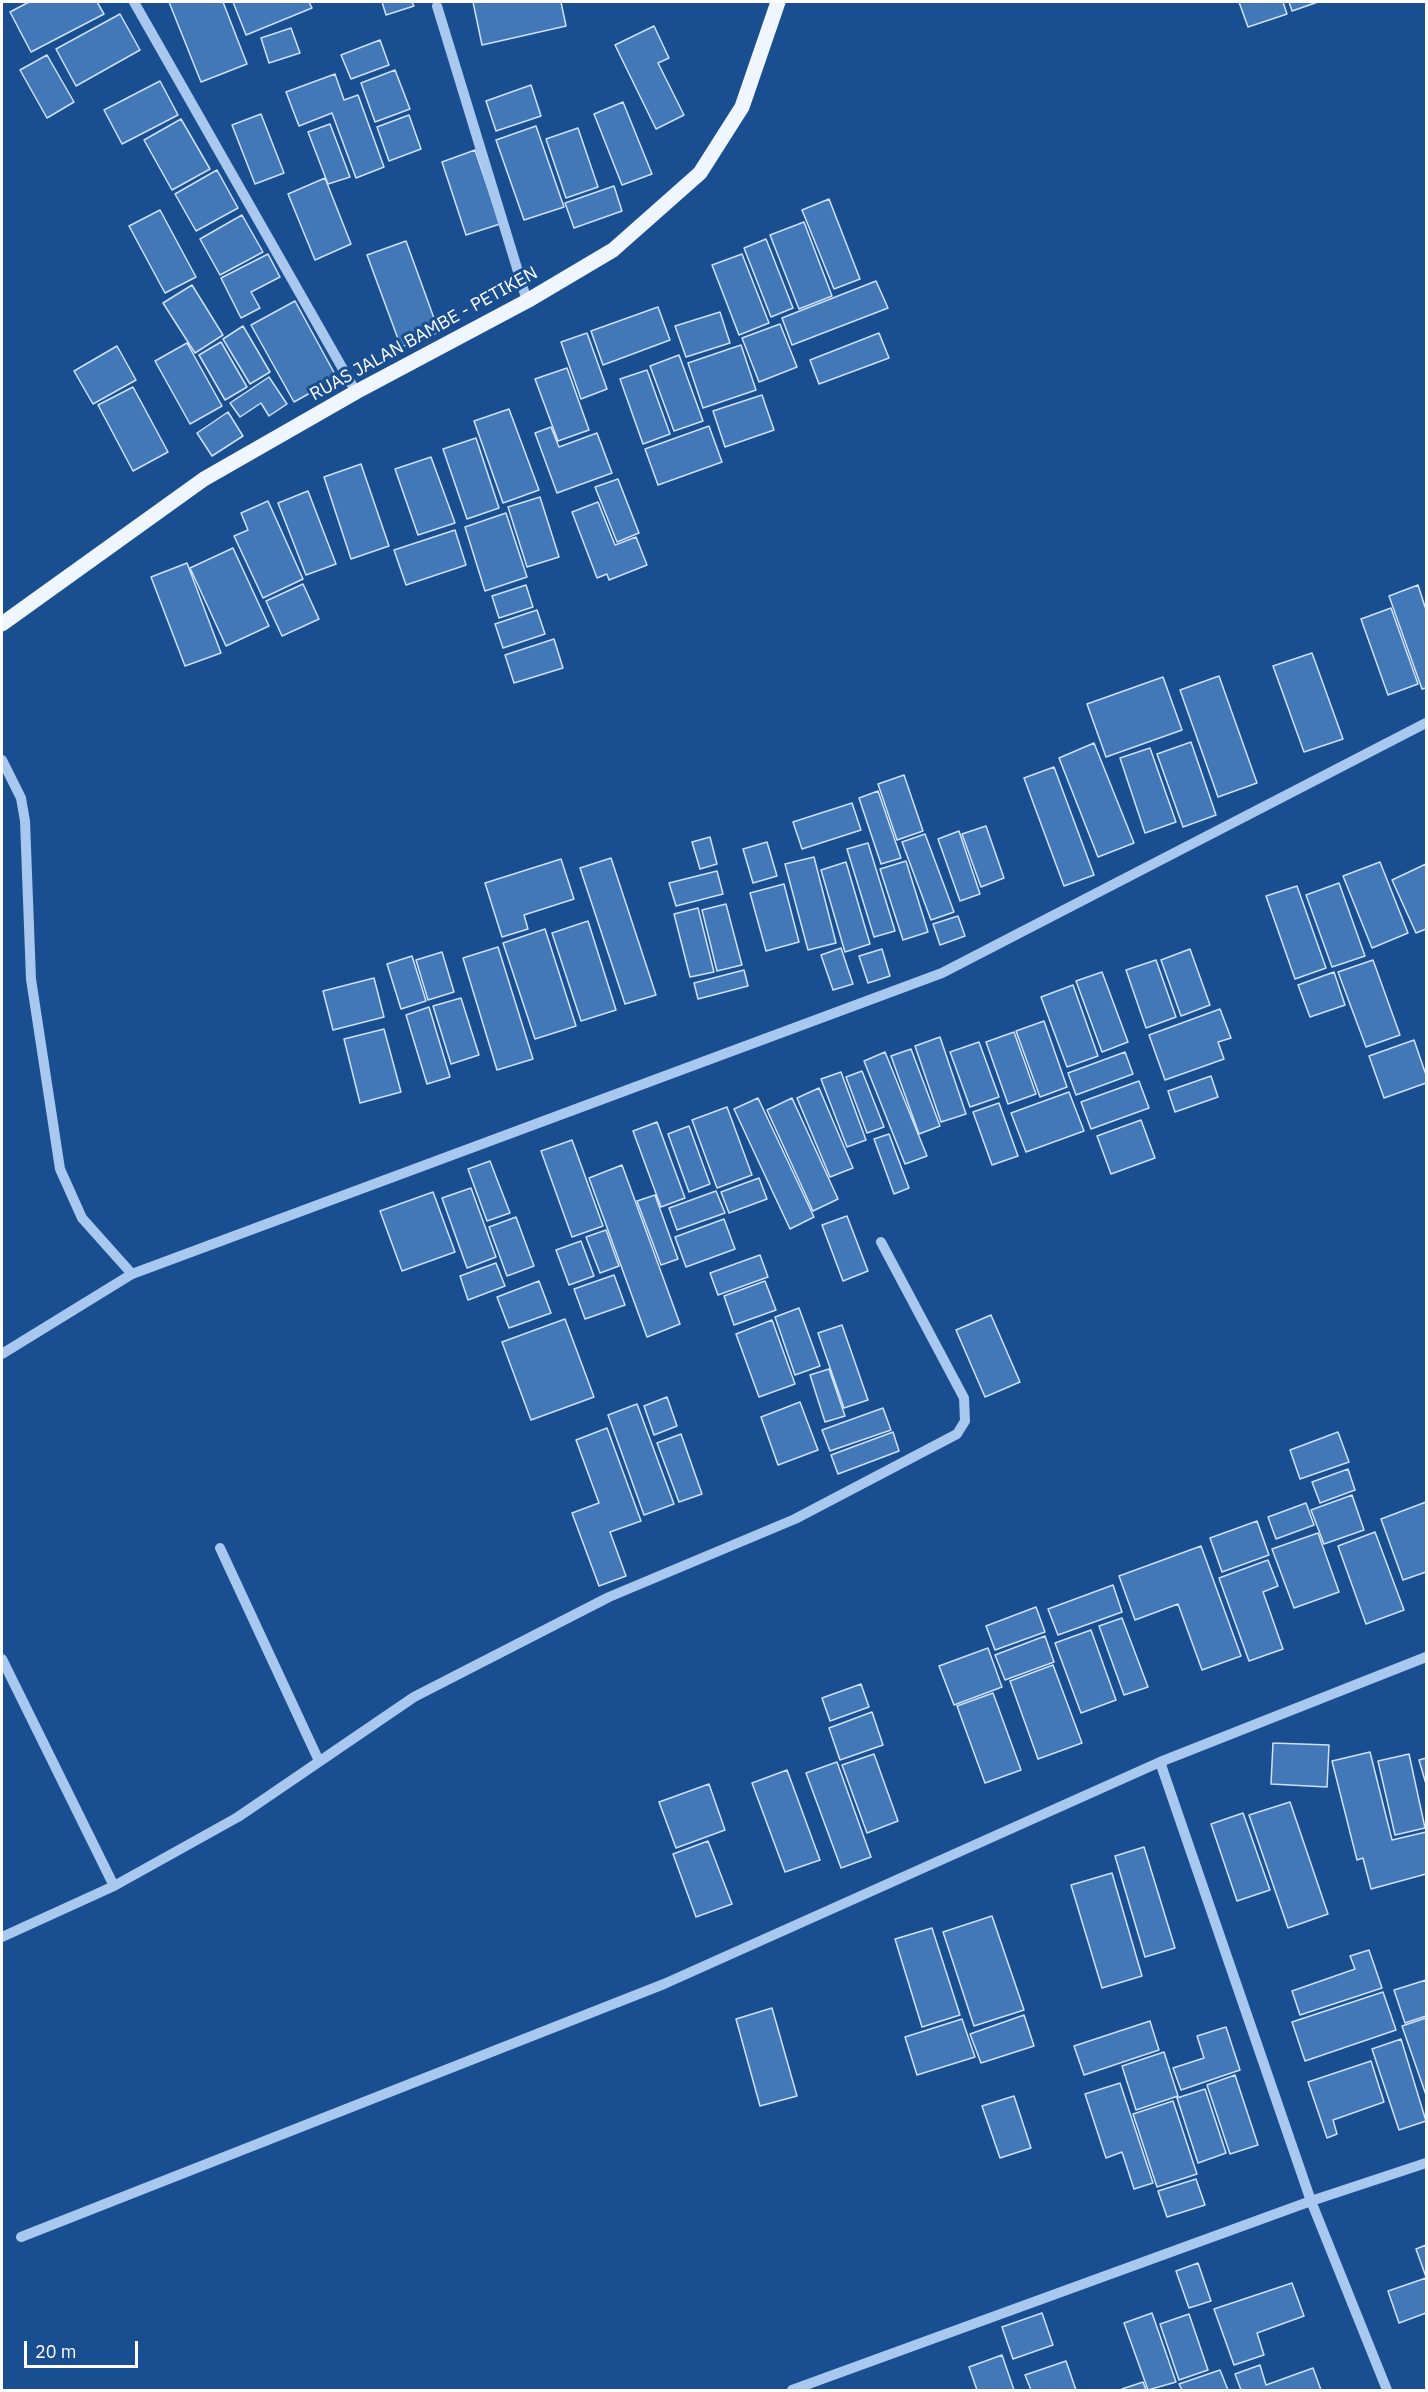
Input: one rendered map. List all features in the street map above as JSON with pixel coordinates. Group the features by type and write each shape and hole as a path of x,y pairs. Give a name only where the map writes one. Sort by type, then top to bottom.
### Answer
{"main road":[{"name":"RUAS JALAN BAMBE - PETIKEN","path":"2,624 204,479 356,392 527,301 613,250 700,174 742,107 778,2"}],"street":[{"path":"134,2 356,392"},
{"path":"437,6 527,301"},
{"path":"2,1354 132,1274 942,973 1426,723"},
{"path":"2,760 21,798 25,821 32,979 60,1169 82,1218 132,1274"},
{"path":"2,1937 114,1886 256,1806 414,1697 609,1597 795,1519 957,1434 964,1421 964,1398 881,1242"},
{"path":"220,1548 319,1761"},
{"path":"21,2237 664,1984 1160,1762 1426,1657"},
{"path":"2,1659 114,1886"},
{"path":"1160,1762 1311,2202 1387,2391"},
{"path":"792,2391 1311,2202 1426,2163"}],"building":[{"path":"29,2 97,2 104,14 31,52 10,12"},
{"path":"169,2 223,2 247,64 201,82"},
{"path":"233,2 309,2 312,8 246,35"},
{"path":"382,2 412,2 414,6 386,15"},
{"path":"473,2 561,2 566,26 482,45"},
{"path":"1239,2 1283,2 1287,14 1248,27"},
{"path":"1289,2 1318,2 1292,11"},
{"path":"120,14 140,50 76,86 56,49"},
{"path":"654,26 669,58 658,63 684,115 656,129 615,45"},
{"path":"291,28 300,53 269,63 261,38"},
{"path":"380,40 389,65 351,79 341,55"},
{"path":"47,55 74,102 47,118 20,70"},
{"path":"395,70 410,109 375,122 361,83"},
{"path":"335,74 344,100 358,95 384,167 356,178 332,113 299,126 286,92"},
{"path":"160,81 178,115 122,144 104,110"},
{"path":"531,85 541,116 496,131 486,101"},
{"path":"623,102 652,174 622,185 594,114"},
{"path":"261,114 284,173 255,184 232,125"},
{"path":"409,115 421,149 389,161 377,127"},
{"path":"181,119 210,169 172,190 144,140"},
{"path":"330,124 350,177 328,184 308,132"},
{"path":"536,126 564,207 524,220 496,140"},
{"path":"578,128 598,187 566,198 546,139"},
{"path":"475,150 500,224 466,235 442,162"},
{"path":"217,170 238,208 196,231 175,194"},
{"path":"325,178 351,244 315,260 288,194"},
{"path":"614,186 622,211 574,228 565,203"},
{"path":"829,199 860,279 834,289 802,210"},
{"path":"160,210 196,277 165,293 129,226"},
{"path":"242,215 263,252 220,275 200,239"},
{"path":"804,222 832,296 799,309 770,235"},
{"path":"766,239 793,308 771,317 744,248"},
{"path":"406,241 439,332 401,347 367,255"},
{"path":"268,254 280,277 251,292 260,308 241,318 221,278"},
{"path":"742,254 769,323 739,335 712,265"},
{"path":"876,281 888,308 792,345 782,318"},
{"path":"192,285 223,335 195,353 163,303"},
{"path":"295,301 337,378 294,402 251,325"},
{"path":"658,307 670,340 603,365 591,331"},
{"path":"720,312 730,343 686,357 675,326"},
{"path":"780,324 797,367 759,382 742,338"},
{"path":"243,326 270,372 250,384 223,339"},
{"path":"587,333 607,389 581,399 561,342"},
{"path":"879,333 889,358 819,384 810,360"},
{"path":"221,342 247,387 225,400 199,355"},
{"path":"187,343 222,406 190,424 155,361"},
{"path":"741,345 756,390 703,408 688,363"},
{"path":"117,346 136,380 93,404 74,371"},
{"path":"679,355 703,421 674,431 650,366"},
{"path":"567,368 589,430 558,441 535,379"},
{"path":"647,370 670,434 643,444 620,379"},
{"path":"269,377 287,404 269,416 261,403 240,417 230,403"},
{"path":"133,387 168,452 133,471 98,405"},
{"path":"762,395 774,430 725,447 713,411"},
{"path":"509,409 539,490 503,503 474,421"},
{"path":"228,412 243,436 212,456 197,433"},
{"path":"709,426 722,462 658,485 645,449"},
{"path":"551,427 559,447 597,433 612,473 557,493 535,433"},
{"path":"476,438 499,508 467,519 443,449"},
{"path":"431,457 455,523 418,535 395,469"},
{"path":"361,464 389,546 351,559 324,477"},
{"path":"618,479 639,533 617,542 595,487"},
{"path":"308,491 336,564 306,575 278,503"},
{"path":"540,497 559,557 527,567 508,507"},
{"path":"268,501 303,579 263,598 234,536 248,530 241,513"},
{"path":"598,502 615,545 636,537 647,565 609,580 607,574 597,578 572,512"},
{"path":"506,513 527,577 485,591 465,527"},
{"path":"455,530 466,565 406,585 394,550"},
{"path":"233,548 269,626 226,646 190,568"},
{"path":"187,563 221,653 185,666 151,577"},
{"path":"303,584 319,619 282,636 266,601"},
{"path":"526,585 533,607 499,618 492,596"},
{"path":"1418,585 1426,610 1426,688 1422,689 1389,596"},
{"path":"1391,608 1418,684 1388,695 1361,619"},
{"path":"537,610 545,634 503,648 495,624"},
{"path":"554,639 563,668 514,683 505,655"},
{"path":"1312,653 1343,739 1304,752 1273,666"},
{"path":"1219,676 1257,783 1218,797 1180,690"},
{"path":"1163,677 1182,730 1106,757 1087,704"},
{"path":"1191,742 1216,815 1183,827 1157,754"},
{"path":"1094,743 1134,843 1098,857 1059,758"},
{"path":"1150,748 1176,822 1145,833 1120,758"},
{"path":"1054,767 1094,875 1064,886 1024,778"},
{"path":"904,775 923,831 897,840 878,784"},
{"path":"878,791 901,858 881,864 859,798"},
{"path":"852,803 861,830 802,849 793,822"},
{"path":"986,826 1004,878 981,887 962,834"},
{"path":"959,831 980,894 960,901 938,839"},
{"path":"925,834 954,912 931,920 902,842"},
{"path":"710,837 717,864 700,869 692,842"},
{"path":"767,842 777,876 753,883 743,849"},
{"path":"868,843 895,931 874,937 847,849"},
{"path":"814,857 836,943 808,950 785,864"},
{"path":"611,858 656,995 625,1004 580,868"},
{"path":"561,859 574,899 524,915 528,929 502,937 485,883"},
{"path":"906,861 928,932 903,940 880,869"},
{"path":"846,862 870,944 845,952 821,870"},
{"path":"1380,862 1408,933 1372,948 1343,876"},
{"path":"1426,864 1426,929 1416,933 1392,880"},
{"path":"717,871 723,894 676,906 669,883"},
{"path":"1339,883 1365,956 1332,967 1306,895"},
{"path":"784,884 799,942 766,951 750,893"},
{"path":"1297,886 1326,968 1295,979 1266,896"},
{"path":"726,904 742,965 717,971 702,910"},
{"path":"698,908 714,972 690,977 674,914"},
{"path":"958,916 965,936 940,945 933,924"},
{"path":"588,921 616,1010 581,1021 552,933"},
{"path":"545,929 576,1026 535,1039 503,943"},
{"path":"498,947 533,1059 497,1070 463,958"},
{"path":"841,948 853,984 833,990 821,955"},
{"path":"882,949 890,976 868,983 859,956"},
{"path":"1190,949 1210,1005 1181,1016 1161,960"},
{"path":"442,952 454,992 428,1000 416,960"},
{"path":"412,956 426,1001 401,1009 387,964"},
{"path":"1156,960 1176,1017 1146,1028 1126,970"},
{"path":"1373,960 1400,1035 1366,1047 1338,972"},
{"path":"744,970 748,986 698,999 694,983"},
{"path":"1102,972 1128,1042 1102,1052 1076,981"},
{"path":"1334,972 1345,1005 1310,1017 1298,985"},
{"path":"374,978 384,1017 333,1030 323,991"},
{"path":"1073,985 1098,1056 1067,1067 1041,997"},
{"path":"461,998 479,1055 451,1064 433,1006"},
{"path":"429,1007 450,1077 427,1084 406,1015"},
{"path":"1220,1009 1231,1038 1218,1042 1224,1059 1165,1080 1149,1035"},
{"path":"1044,1021 1067,1087 1040,1097 1016,1031"},
{"path":"384,1029 401,1092 360,1103 344,1039"},
{"path":"1014,1032 1036,1094 1008,1104 986,1042"},
{"path":"940,1037 966,1114 941,1122 915,1046"},
{"path":"1414,1040 1426,1075 1426,1083 1384,1098 1369,1056"},
{"path":"979,1042 999,1097 970,1107 950,1052"},
{"path":"911,1049 940,1126 919,1134 891,1056"},
{"path":"885,1052 927,1156 905,1164 864,1061"},
{"path":"1125,1052 1133,1074 1076,1095 1068,1073"},
{"path":"862,1071 884,1127 867,1133 846,1077"},
{"path":"841,1072 866,1140 847,1147 821,1079"},
{"path":"1211,1076 1218,1097 1175,1112 1168,1091"},
{"path":"1139,1081 1149,1108 1091,1129 1081,1102"},
{"path":"819,1088 853,1168 830,1177 797,1098"},
{"path":"1069,1092 1084,1131 1026,1152 1011,1113"},
{"path":"758,1098 814,1217 790,1229 734,1109"},
{"path":"792,1098 838,1199 813,1211 767,1110"},
{"path":"999,1103 1018,1156 992,1165 973,1112"},
{"path":"727,1107 752,1175 717,1188 692,1120"},
{"path":"1141,1120 1155,1158 1111,1174 1097,1136"},
{"path":"657,1122 685,1198 661,1207 633,1131"},
{"path":"689,1126 710,1184 689,1192 668,1134"},
{"path":"889,1134 909,1188 894,1194 874,1139"},
{"path":"572,1140 603,1226 572,1237 541,1151"},
{"path":"490,1161 510,1213 487,1221 468,1169"},
{"path":"622,1165 680,1324 647,1337 589,1178"},
{"path":"759,1178 767,1199 729,1213 721,1192"},
{"path":"471,1188 496,1257 467,1268 442,1198"},
{"path":"716,1191 725,1213 677,1230 669,1208"},
{"path":"433,1192 455,1252 402,1271 380,1211"},
{"path":"655,1195 678,1259 661,1265 637,1201"},
{"path":"847,1216 868,1271 843,1281 822,1225"},
{"path":"516,1217 534,1266 507,1276 489,1227"},
{"path":"724,1219 735,1249 686,1267 675,1237"},
{"path":"606,1230 619,1266 600,1273 586,1237"},
{"path":"581,1241 594,1276 569,1285 556,1250"},
{"path":"760,1255 768,1277 718,1295 710,1273"},
{"path":"496,1263 505,1286 468,1300 460,1276"},
{"path":"614,1275 625,1305 585,1319 574,1289"},
{"path":"539,1281 551,1313 509,1328 497,1297"},
{"path":"765,1281 776,1310 734,1325 724,1296"},
{"path":"799,1308 820,1366 795,1375 775,1317"},
{"path":"991,1315 1020,1382 985,1397 956,1330"},
{"path":"565,1319 594,1397 531,1420 502,1342"},
{"path":"772,1320 795,1384 759,1397 736,1334"},
{"path":"842,1325 868,1400 844,1408 818,1333"},
{"path":"829,1369 845,1416 825,1422 810,1375"},
{"path":"667,1397 677,1426 654,1435 644,1406"},
{"path":"800,1402 818,1450 778,1465 761,1417"},
{"path":"637,1404 674,1504 644,1515 608,1415"},
{"path":"883,1408 891,1430 830,1451 822,1430"},
{"path":"607,1428 641,1521 610,1532 626,1576 599,1586 572,1513 599,1503 576,1440"},
{"path":"893,1432 899,1451 838,1474 831,1455"},
{"path":"1338,1432 1349,1462 1300,1479 1290,1450"},
{"path":"681,1434 702,1494 679,1502 657,1443"},
{"path":"1348,1469 1355,1490 1320,1503 1312,1482"},
{"path":"1352,1495 1364,1530 1324,1544 1311,1510"},
{"path":"1426,1502 1426,1572 1403,1580 1381,1519"},
{"path":"1306,1503 1314,1525 1276,1539 1268,1517"},
{"path":"1257,1521 1269,1555 1222,1572 1210,1538"},
{"path":"1375,1532 1404,1610 1366,1624 1338,1546"},
{"path":"1318,1533 1339,1592 1294,1608 1272,1549"},
{"path":"1201,1546 1241,1656 1202,1670 1178,1604 1135,1620 1119,1576"},
{"path":"1268,1560 1278,1586 1263,1592 1283,1649 1249,1661 1219,1578"},
{"path":"1113,1585 1122,1612 1058,1635 1048,1609"},
{"path":"1036,1607 1045,1632 995,1650 986,1626"},
{"path":"1122,1618 1148,1687 1124,1695 1099,1626"},
{"path":"1091,1630 1116,1700 1081,1713 1055,1643"},
{"path":"1045,1636 1054,1662 1005,1680 995,1655"},
{"path":"988,1648 1002,1687 954,1705 939,1666"},
{"path":"1053,1665 1082,1743 1038,1759 1010,1681"},
{"path":"861,1684 869,1707 830,1721 822,1698"},
{"path":"993,1693 1021,1770 985,1783 957,1706"},
{"path":"872,1712 883,1745 840,1760 829,1728"},
{"path":"1273,1743 1329,1745 1327,1787 1271,1784"},
{"path":"1370,1752 1392,1840 1426,1832 1426,1874 1371,1889 1363,1858 1357,1860 1332,1761"},
{"path":"874,1754 898,1821 867,1833 842,1765"},
{"path":"1409,1754 1425,1828 1395,1835 1378,1761"},
{"path":"1426,1758 1426,1784 1419,1760"},
{"path":"837,1762 871,1857 841,1868 806,1773"},
{"path":"787,1770 820,1860 785,1872 752,1783"},
{"path":"709,1784 725,1830 676,1848 659,1802"},
{"path":"1290,1802 1328,1914 1288,1928 1249,1815"},
{"path":"1243,1813 1270,1890 1237,1901 1211,1824"},
{"path":"708,1841 732,1904 696,1917 673,1854"},
{"path":"1144,1847 1175,1948 1145,1957 1115,1856"},
{"path":"1112,1873 1142,1976 1102,1988 1071,1885"},
{"path":"992,1916 1024,2010 974,2026 943,1932"},
{"path":"932,1928 960,2015 922,2027 895,1939"},
{"path":"1369,1950 1382,1988 1300,2015 1292,1991 1355,1969 1350,1956"},
{"path":"1426,1980 1426,2016 1405,2023 1394,1990"},
{"path":"1383,1992 1396,2030 1305,2061 1292,2022"},
{"path":"772,2008 797,2096 760,2106 736,2019"},
{"path":"1024,2015 1034,2046 981,2063 970,2034"},
{"path":"1426,2018 1426,2095 1402,2026"},
{"path":"962,2019 975,2057 917,2075 905,2037"},
{"path":"1150,2021 1159,2050 1084,2075 1074,2046"},
{"path":"1226,2027 1240,2070 1181,2090 1173,2068 1204,2058 1197,2036"},
{"path":"1401,2039 1426,2121 1399,2130 1372,2049"},
{"path":"1164,2052 1178,2096 1136,2110 1122,2066"},
{"path":"1371,2061 1384,2102 1333,2120 1337,2134 1327,2138 1308,2082"},
{"path":"1235,2075 1258,2145 1230,2154 1207,2085"},
{"path":"1120,2083 1153,2183 1134,2189 1122,2152 1106,2158 1085,2094"},
{"path":"1205,2089 1226,2153 1198,2163 1177,2098"},
{"path":"1014,2096 1031,2148 1000,2158 982,2106"},
{"path":"1173,2101 1197,2174 1157,2187 1133,2114"},
{"path":"1196,2179 1205,2205 1167,2217 1158,2191"},
{"path":"1426,2245 1426,2277 1416,2249"},
{"path":"1198,2263 1211,2301 1189,2308 1176,2271"},
{"path":"1426,2278 1426,2313 1399,2323 1388,2291"},
{"path":"1292,2283 1304,2316 1257,2333 1264,2355 1234,2365 1214,2309"},
{"path":"1042,2313 1053,2345 1013,2359 1002,2327"},
{"path":"1152,2313 1176,2382 1148,2390 1124,2323"},
{"path":"1189,2314 1208,2370 1179,2380 1160,2324"},
{"path":"1002,2355 1014,2390 977,2390 969,2367"},
{"path":"1066,2361 1076,2390 1031,2390 1025,2375"},
{"path":"1260,2365 1266,2385 1313,2368 1321,2390 1241,2390 1235,2374"},
{"path":"1220,2370 1228,2390 1182,2390 1179,2384"},
{"path":"1143,2382 1146,2390 1122,2390 1122,2389"}]}
